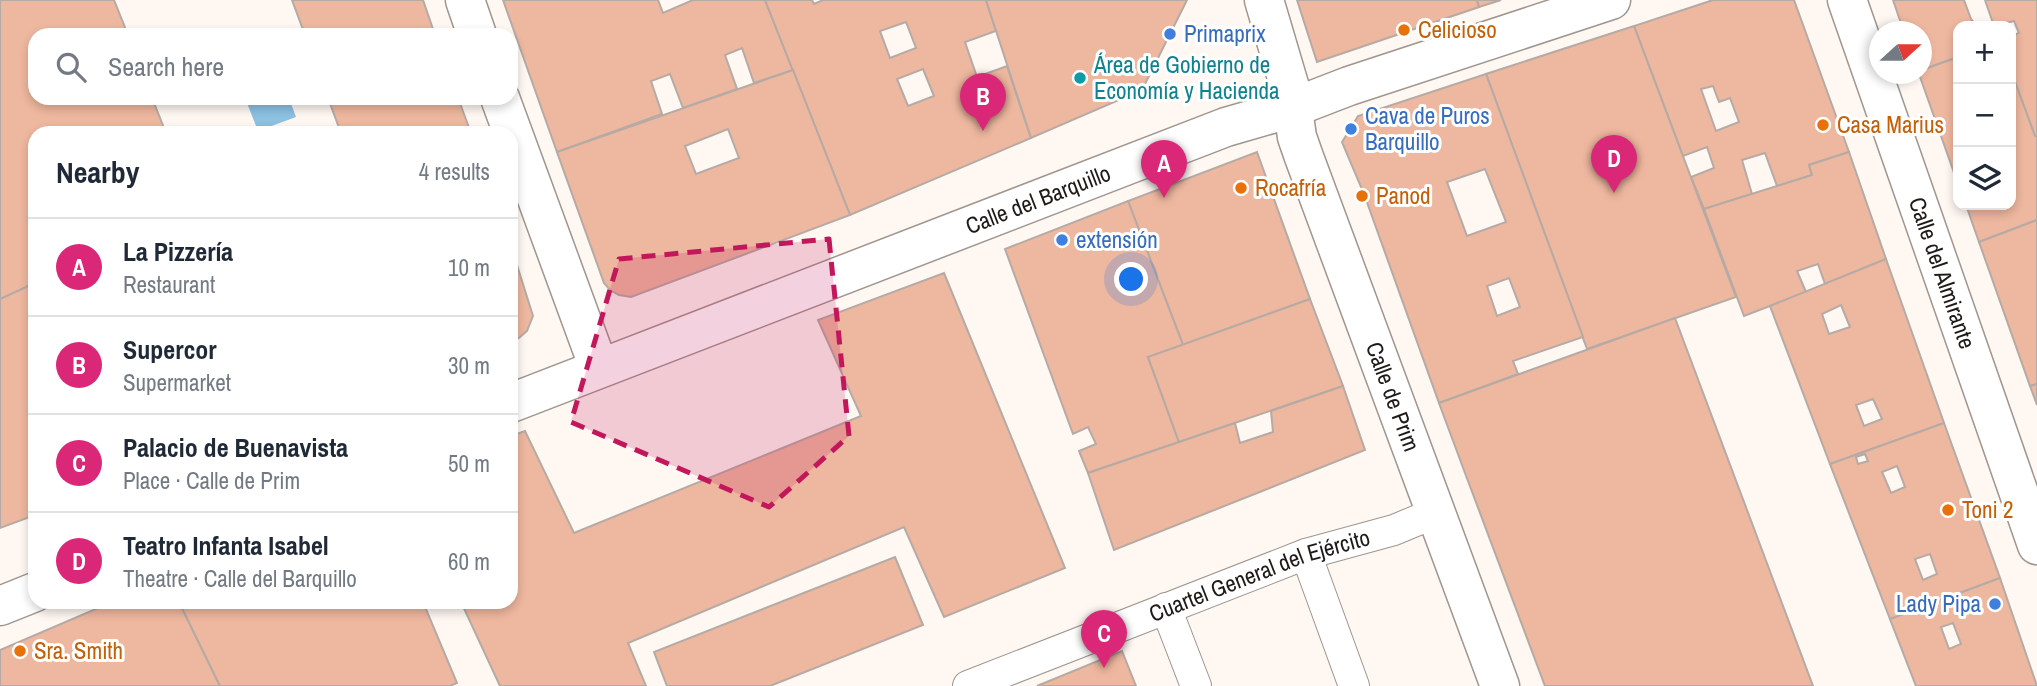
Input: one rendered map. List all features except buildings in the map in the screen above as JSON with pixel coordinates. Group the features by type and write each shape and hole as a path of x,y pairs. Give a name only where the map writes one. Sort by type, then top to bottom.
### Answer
{"street":[{"path":"465,0 475,28"},
{"name":"Calle de Prim","path":"1264,0 1290,88 1304,157 1500,686"},
{"name":"Calle del Barquillo","path":"518,400 1226,127 1292,108 1359,83 1611,0"},
{"name":"Calle del Almirante","path":"1847,0 2037,545"},
{"path":"503,105 510,126"},
{"path":"518,147 599,368"},
{"path":"0,606 28,595"}],"lane":[{"name":"Cuartel General del Ejército","path":"968,686 1306,554 1394,530 1435,513"},
{"path":"1306,554 1354,686"},
{"path":"1166,608 1196,686"}],"highlighted area":[{"path":"829,239 849,436 769,507 571,422 619,259"}],"water":[{"path":"248,105 292,105 296,117 272,126 256,126"}],"place":[{"name":"Celicioso","path":"1404,30"},
{"name":"Primaprix","path":"1170,34"},
{"name":"Área de Gobierno de Economía y Hacienda","path":"1080,78"},
{"name":"Casa Marius","path":"1823,125"},
{"name":"Cava de Puros Barquillo","path":"1351,129"},
{"name":"Supercor","path":"983,131"},
{"name":"Rocafría","path":"1241,188"},
{"name":"Teatro Infanta Isabel","path":"1614,193"},
{"name":"Panod","path":"1362,196"},
{"name":"La Pizzería","path":"1164,198"},
{"name":"extensión","path":"1062,240"},
{"name":"Toni 2","path":"1948,510"},
{"name":"Lady Pipa","path":"1995,604"},
{"name":"Sra. Smith","path":"20,651"},
{"name":"Palacio de Buenavista","path":"1104,668"}]}
